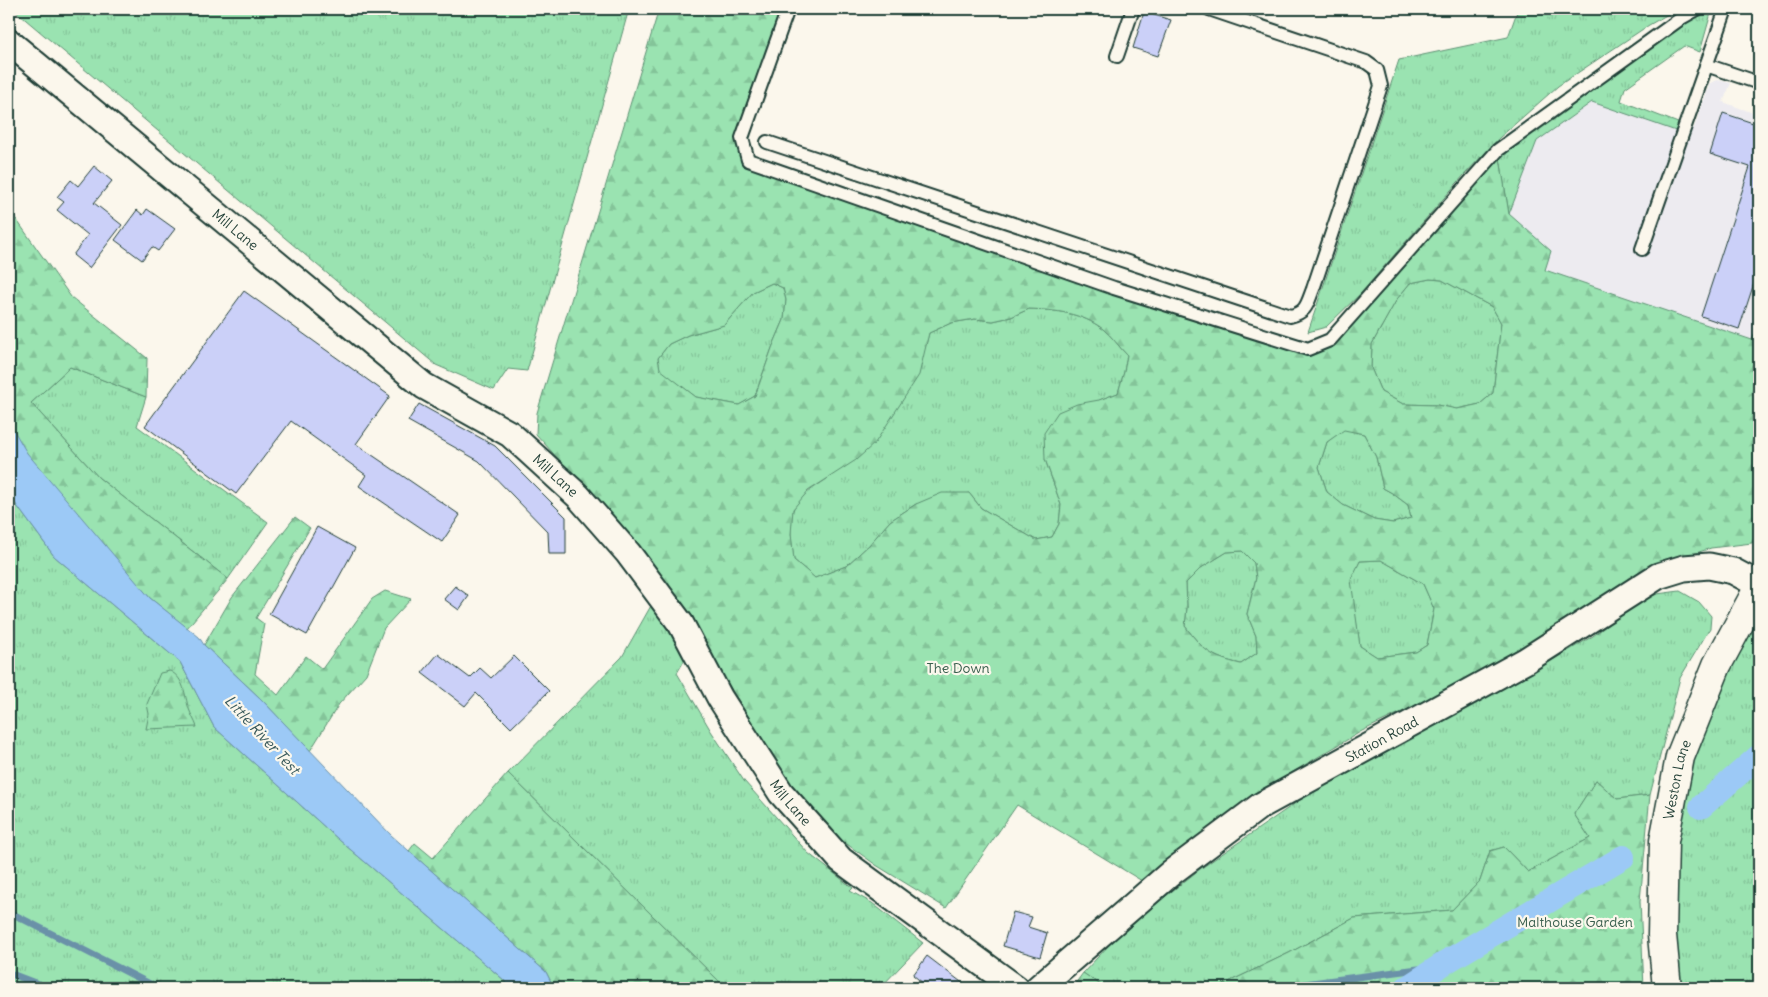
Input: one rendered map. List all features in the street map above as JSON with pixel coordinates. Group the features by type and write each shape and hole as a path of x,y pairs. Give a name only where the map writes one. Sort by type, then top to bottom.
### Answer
{"street":[{"name":"Mill Lane","path":"9,42 424,386 510,434 578,496 628,553 681,624 720,698 781,793 841,860 1016,988"},
{"name":"Station Road","path":"1038,988 1172,872 1260,806 1525,661 1658,576 1684,568 1709,566 1733,571 1759,586"},
{"name":"Weston Lane","path":"1667,988 1662,935 1664,841 1680,757 1717,665 1759,586"}],"lane":[{"path":"788,9 742,138 748,160 1114,288 1308,349 1330,340 1498,150 1683,17 1697,9"},
{"path":"1117,56 1133,9"},
{"path":"767,142 1290,316 1299,314 1306,308 1310,298 1380,86 1377,70 1366,62 1209,9"},
{"path":"1642,249 1726,9"},
{"path":"1706,65 1759,83"}],"shaded area":[{"path":"1718,80 1731,83 1723,102 1759,115 1759,324 1752,340 1545,270 1509,214 1537,141 1592,102 1675,130 1678,123 1694,128 1710,83"}],"green space":[{"path":"13,9 629,9 527,371 508,369 494,390 436,365"},
{"name":"The Down","path":"659,9 787,9 742,137 748,160 1308,349 1331,340 1500,158 1509,214 1551,251 1545,270 1752,340 1759,324 1759,537 1752,543 1711,548 1642,571 1477,676 1362,731 1269,786 1142,881 1017,805 946,908 876,865 844,842 793,793 747,714 655,568 536,434 537,413","holes":["1430,279 1442,280 1492,307 1501,323 1493,393 1480,404 1457,409 1437,405 1403,404 1381,392 1371,368 1372,344 1397,299 1410,283","772,283 783,288 786,300 784,320 755,396 739,405 696,397 660,369 658,358 669,344 688,335 724,325 753,292","1029,309 1068,313 1086,319 1103,329 1127,355 1118,393 1099,400 1077,404 1058,412 1044,433 1045,459 1061,505 1059,524 1052,537 1036,540 981,508 969,493 942,493 916,504 890,521 869,545 846,566 815,578 794,560 791,534 793,509 808,491 856,460 875,443 919,375 929,333 951,323 975,319 993,321 1011,317","1344,430 1364,434 1376,457 1383,488 1408,505 1411,518 1393,523 1374,520 1343,505 1327,492 1319,467 1327,442","1242,551 1254,563 1256,578 1247,614 1256,636 1257,653 1241,664 1222,659 1208,652 1185,626 1187,607 1186,583 1201,568 1227,552","1381,560 1423,584 1434,609 1427,645 1416,652 1377,657 1360,646 1351,580 1360,561"]},
{"path":"1518,9 1677,9 1649,25 1558,86 1499,138 1361,293 1326,327 1308,332 1399,60 1508,37"},
{"path":"1704,13 1711,13 1700,52 1684,46 1625,88 1621,101 1678,123 1676,131 1592,102 1537,141 1509,214 1500,158 1541,125 1673,31"},
{"path":"9,209 71,297 147,358 146,397 70,367 31,403 99,478 228,579 187,628 150,598 9,442"},
{"path":"1430,279 1442,280 1492,307 1501,323 1493,393 1480,404 1457,409 1437,405 1403,404 1381,392 1371,368 1372,344 1397,299 1410,283"},
{"path":"772,283 783,288 786,300 784,320 755,396 739,405 696,397 660,370 658,358 669,344 688,335 724,325 753,292"},
{"path":"1029,309 1049,310 1086,319 1106,332 1127,355 1118,393 1099,400 1045,459 1061,505 1059,524 1052,537 1036,540 981,508 969,493 916,504 890,521 869,545 846,566 815,578 794,560 791,526 794,508 804,495 827,479 925,348 929,333 951,323 975,319 993,321 1011,317"},
{"path":"70,367 146,397 137,426 268,522 228,579 99,478 31,403"},
{"path":"1344,429 1364,434 1376,457 1383,488 1408,505 1411,518 1393,523 1374,520 1343,505 1327,492 1319,467 1327,442"},
{"path":"9,495 54,556 180,662 214,727 338,839 504,980 508,988 9,988"},
{"path":"295,517 310,528 256,618 264,624 255,674 278,695 306,656 322,669 372,599 385,591 411,599 384,628 366,674 339,704 310,751 262,700 204,645 232,597"},
{"path":"1242,551 1254,563 1256,578 1247,614 1256,636 1257,653 1241,664 1222,659 1208,652 1185,626 1187,607 1186,583 1201,568 1227,552"},
{"path":"1381,560 1423,584 1434,609 1427,645 1416,652 1377,657 1360,646 1350,580 1360,561"},
{"path":"1680,591 1699,602 1711,616 1710,628 1680,678 1650,795 1617,799 1596,780 1574,814 1590,838 1528,872 1504,847 1490,851 1480,881 1452,910 1354,918 1289,953 1216,988 1105,988 1083,973 1124,929 1200,869 1316,789 1551,661 1593,636 1633,605 1657,594"},
{"path":"652,604 687,656 677,673 711,731 744,781 808,853 853,888 850,891 872,903 923,943 880,988 726,988 508,773 622,657"},
{"path":"1759,612 1759,988 1678,988 1673,915 1680,804 1700,738 1728,672"},
{"path":"170,671 179,678 197,727 146,729 149,714 147,704 160,673"},
{"path":"508,773 726,988 554,988 546,972 409,851 415,843 433,858"},
{"name":"Malthouse Garden","path":"1596,780 1617,799 1650,795 1640,901 1644,988 1216,988 1289,953 1354,918 1452,910 1480,881 1490,851 1504,847 1528,872 1590,838 1574,814"},
{"path":"1083,973 1105,988 1072,988"}],"water":[{"name":"Little River Test","path":"9,426 13,429 27,453 150,598 199,637 204,645 262,700 391,835 546,972 554,988 508,988 504,980 338,839 214,727 180,662 54,556 9,495"}],"building":[{"path":"1144,12 1171,20 1158,56 1133,48"},
{"path":"1723,113 1759,125 1759,268 1739,329 1701,316 1750,167 1710,154"},
{"path":"94,166 112,181 94,203 122,225 89,268 73,255 88,235 57,210 64,202 57,197 71,180 78,186"},
{"path":"147,209 175,229 158,251 152,247 142,260 115,240 137,210 143,215"},
{"path":"244,291 390,396 356,444 460,515 442,542 359,486 366,475 291,421 236,494 145,426"},
{"path":"419,404 495,446 566,517 566,554 549,554 548,532 479,461 408,421"},
{"path":"317,527 355,548 307,635 269,614"},
{"path":"455,586 469,596 459,610 444,599"},
{"path":"438,654 470,678 480,668 491,678 514,656 549,691 511,728 476,693 465,706 422,673"},
{"path":"1013,912 1032,917 1028,927 1047,933 1040,957 1003,946"},
{"path":"927,956 969,988 929,988 913,975"}],"waterway":[{"path":"1701,807 1759,756"},
{"path":"1406,988 1451,959 1623,857"},
{"path":"9,912 158,988"},
{"path":"1294,988 1304,984 1441,966"},
{"path":"9,973 48,988"}]}
